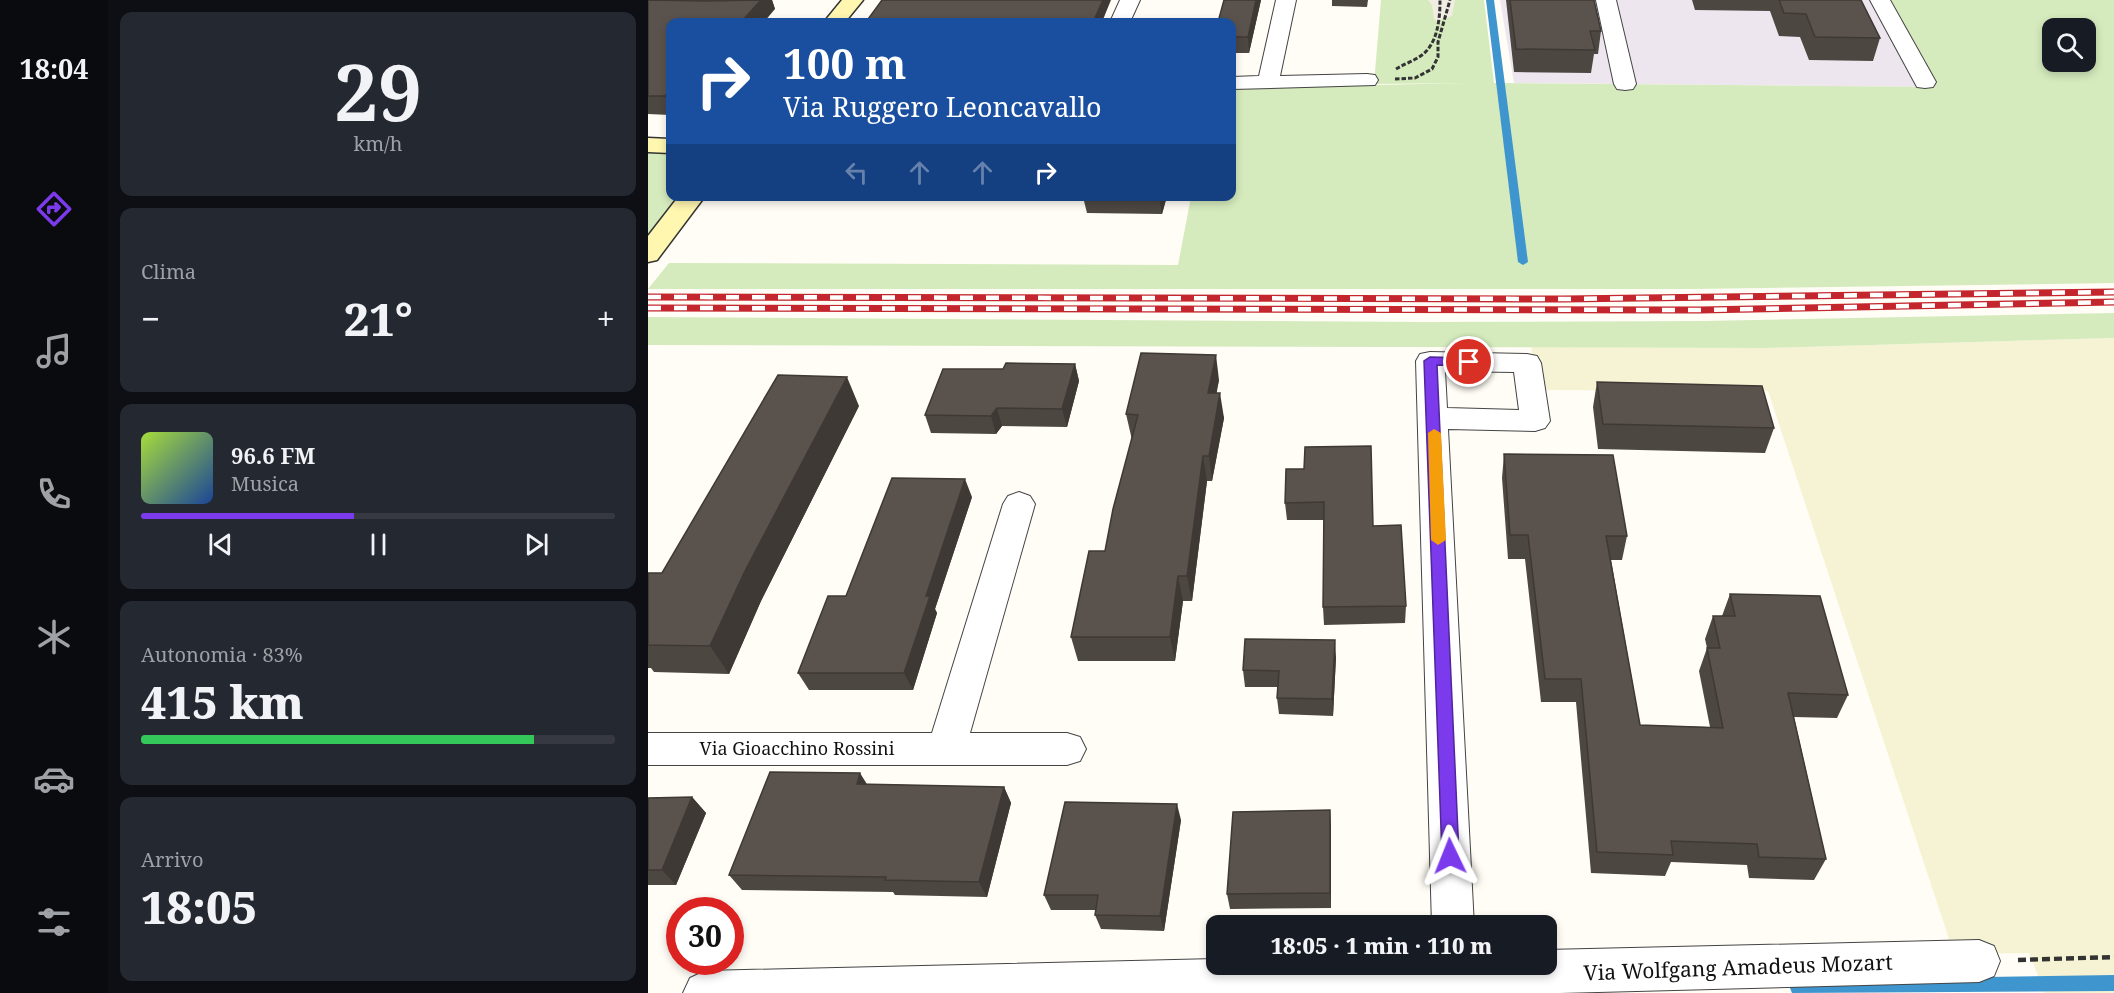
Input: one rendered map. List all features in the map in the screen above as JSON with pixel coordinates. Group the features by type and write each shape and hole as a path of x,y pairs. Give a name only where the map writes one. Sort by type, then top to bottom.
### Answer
{"street":[{"path":"837,18 853,0"},
{"path":"1122,18 1130,0"},
{"path":"1268,83 1286,0"},
{"path":"1606,0 1625,84"},
{"path":"1880,0 1925,82"},
{"path":"1236,83 1378,80"},
{"path":"648,145 666,146"},
{"path":"648,254 689,201"},
{"path":"1434,418 1453,915"},
{"path":"946,749 1020,504"},
{"name":"Via Gioacchino Rossini","path":"648,749 1067,749"},
{"name":"Via Wolfgang Amadeus Mozart","path":"1557,968 1979,961"},
{"name":"Via Wolfgang Amadeus Mozart","path":"705,993 1292,975"}],"path":[{"path":"1378,80 1422,55 1429,48 1440,9 1440,0"},
{"path":"1378,80 1416,78 1427,74 1438,60 1438,43 1450,0"},
{"path":"1979,961 2114,957"}],"shaded area":[{"path":"1428,0 1455,0 1452,16 1437,21 1434,19 1432,5"},
{"path":"1500,0 1875,0 1926,87 1514,83"},
{"path":"2114,338 2114,993 2045,993 2029,953 1954,954 1768,391 1538,390 1531,347 1766,348"}],"green space":[{"path":"1381,0 1484,0 1494,83 1934,87 1888,0 2114,0 2114,283 1694,289 648,289 669,263 1178,265 1190,201 1236,201 1236,88 1470,83 1374,84"},
{"path":"648,149 666,150 666,201 682,201 648,240"},
{"path":"2114,313 2114,338 1766,348 648,345 648,317 1420,322 1704,321"}],"building":[{"path":"648,0 761,0 745,18 666,18 666,95 648,96"},
{"path":"882,0 1103,0 1095,18 869,18"},
{"path":"1224,0 1256,0 1248,37 1236,37 1236,18 1219,18"},
{"path":"1510,0 1594,0 1601,31 1590,31 1595,50 1516,49"},
{"path":"1779,0 1861,0 1880,38 1815,37 1806,14 1784,13"},
{"path":"1141,353 1216,355 1208,393 1220,393 1209,456 1203,456 1187,576 1178,576 1170,637 1071,637 1089,551 1105,551 1113,509 1138,415 1126,414"},
{"path":"1006,363 1075,364 1062,409 997,408 991,416 925,415 943,369 1003,369"},
{"path":"778,375 847,377 744,573 710,646 648,645 648,573 662,573"},
{"path":"1597,382 1762,386 1774,428 1603,424"},
{"path":"1371,446 1373,526 1401,525 1406,606 1323,607 1324,502 1285,503 1286,469 1304,469 1305,447"},
{"path":"1504,454 1613,455 1627,536 1606,536 1640,725 1723,728 1707,648 1720,648 1713,616 1735,616 1730,594 1820,596 1848,695 1788,693 1826,859 1759,857 1757,844 1671,841 1673,855 1597,852 1581,679 1545,679 1528,535 1510,535"},
{"path":"892,478 965,479 926,596 930,596 904,673 798,673 828,596 846,596"},
{"path":"1245,639 1335,640 1332,699 1277,698 1279,671 1243,670"},
{"path":"770,772 860,773 857,784 1004,787 979,882 885,880 886,877 729,875"},
{"path":"692,797 662,870 648,870 648,798"},
{"path":"1065,802 1177,804 1160,916 1095,915 1098,895 1044,895"},
{"path":"1330,810 1330,893 1227,894 1233,812"}],"waterway":[{"path":"1490,0 1523,262"},
{"path":"1798,988 2114,983"}],"railway":[{"path":"648,297 1564,299 2114,292"},
{"path":"648,308 1700,310 2114,302"}],"slow traffic":[{"path":"1434,433 1438,540"}],"route":[{"path":"1450,856 1430,361 1469,362"}]}
